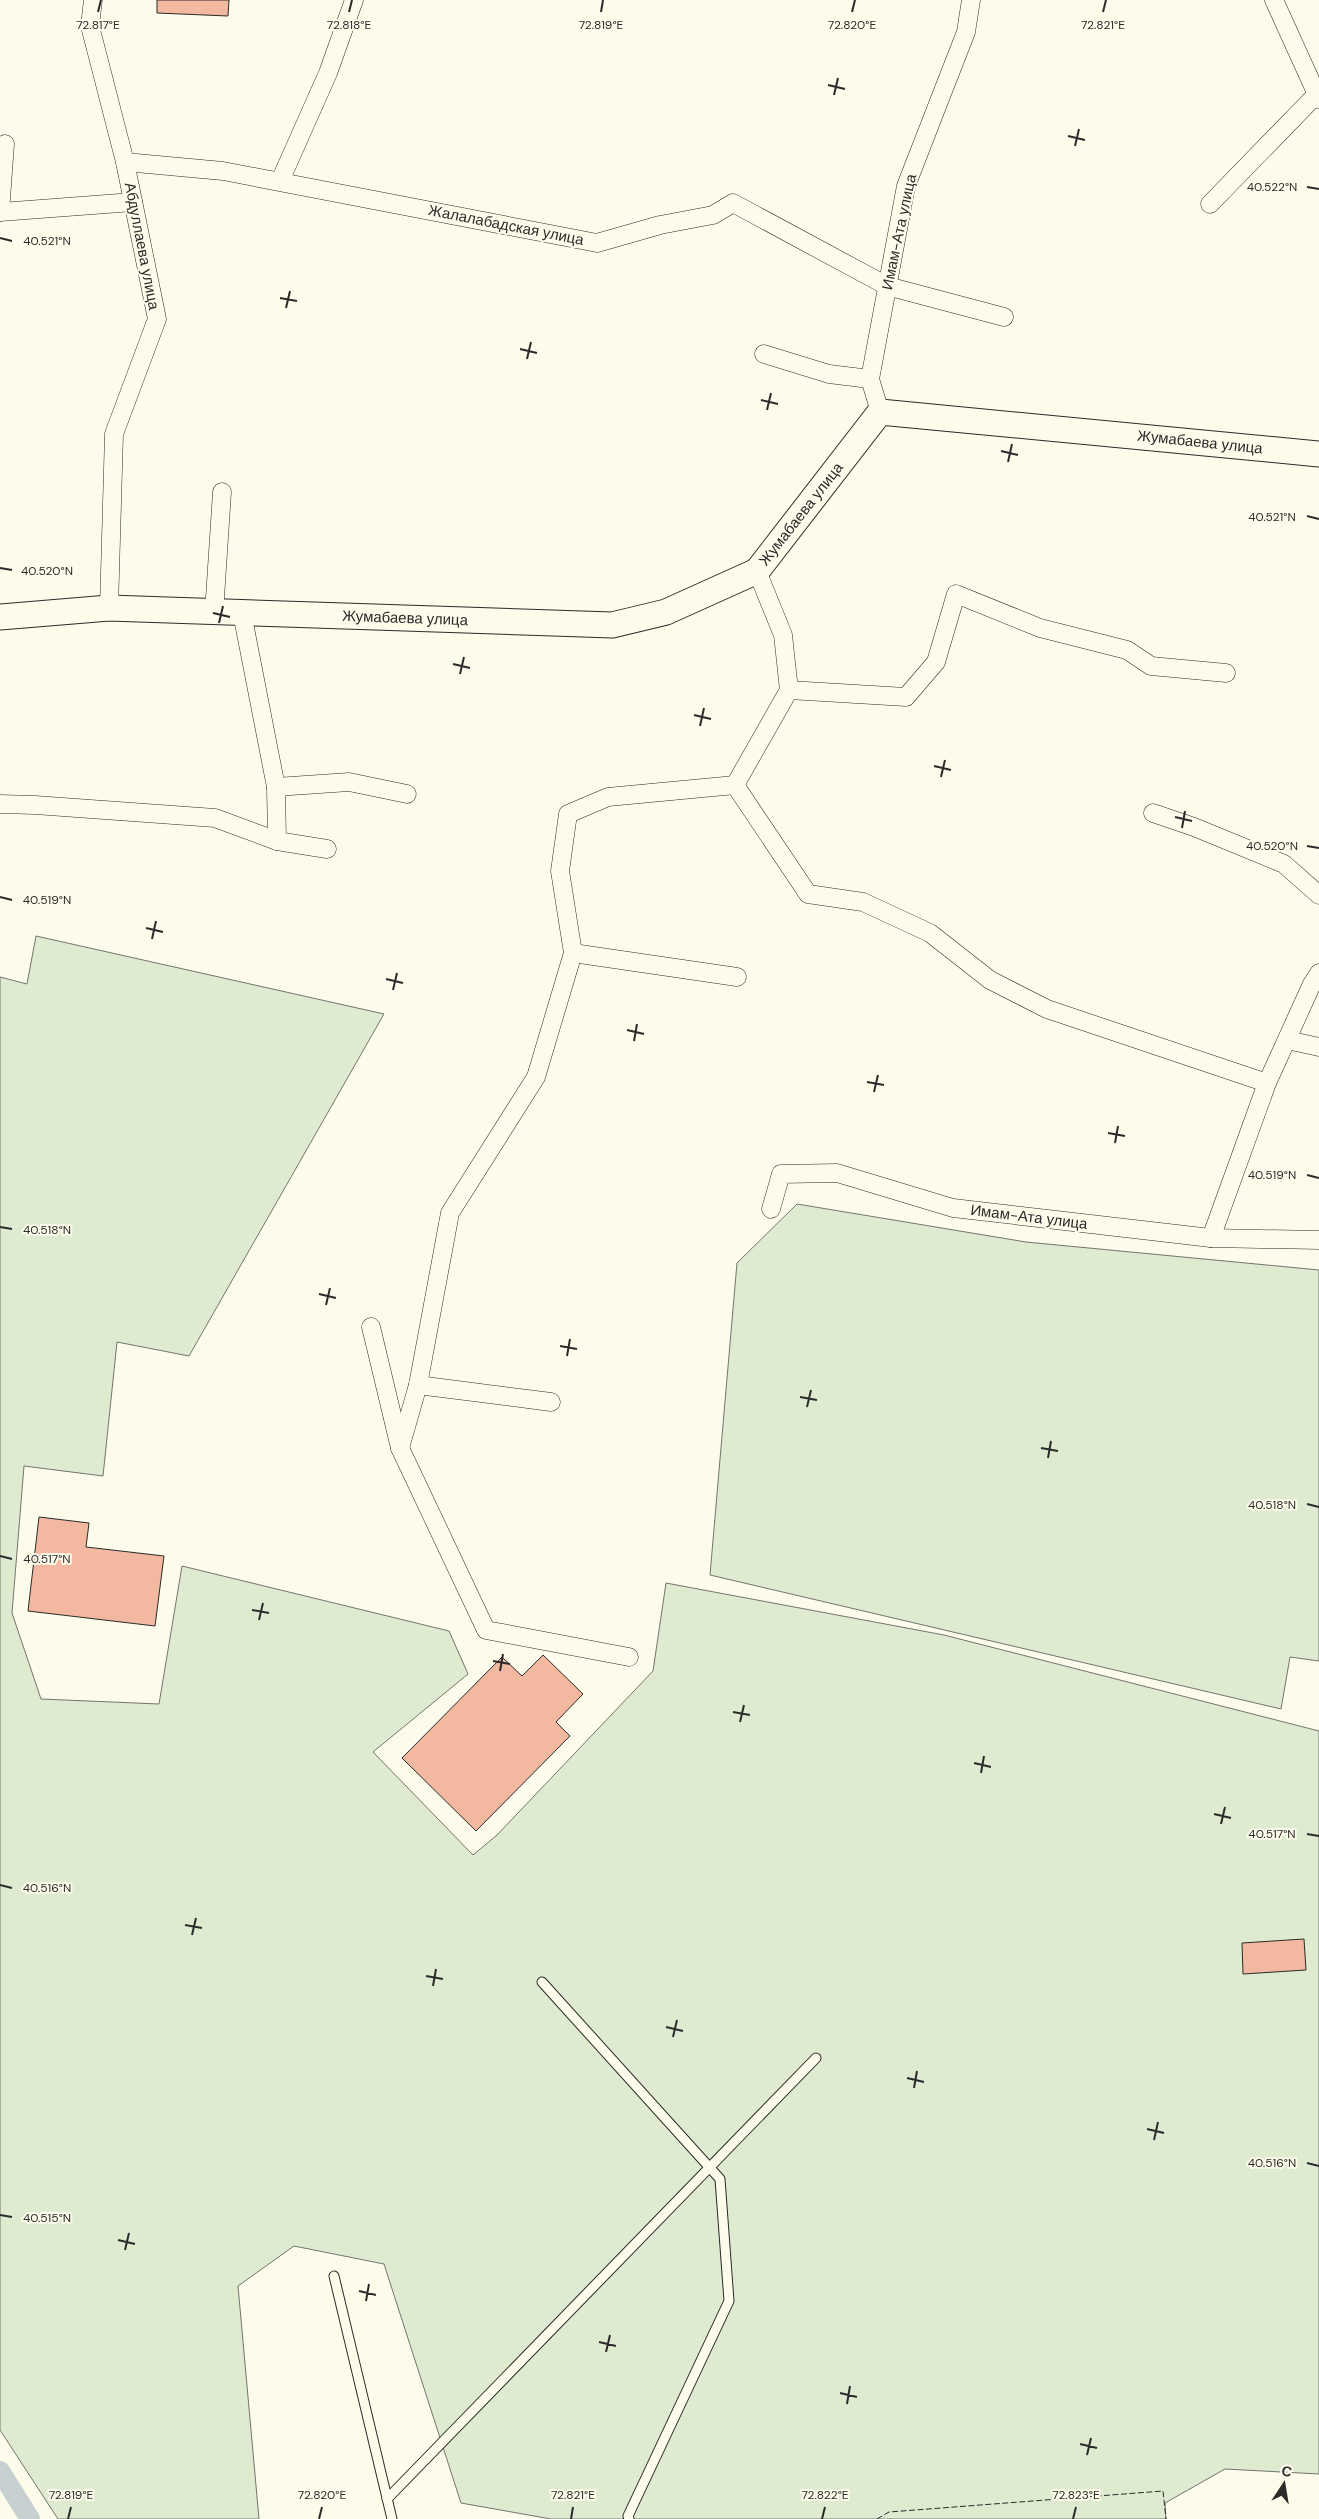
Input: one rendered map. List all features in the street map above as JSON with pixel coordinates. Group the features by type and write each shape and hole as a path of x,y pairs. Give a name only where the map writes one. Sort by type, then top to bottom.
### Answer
{"street":[{"name":"Абдуллаева улица","path":"93,0 90,26 125,162 157,319 114,434 109,608"},
{"path":"280,181 328,73 354,0"},
{"name":"Имам-Ата улица","path":"880,412 870,379 906,186 966,32 971,0"},
{"path":"1210,204 1318,97 1274,0"},
{"path":"4,144 0,212 133,202"},
{"name":"Жалалабадская улица","path":"125,162 223,171 597,243 660,224 713,215 733,204 887,286 1004,317"},
{"path":"764,354 829,374 870,379"},
{"name":"Жумабаева улица","path":"0,616 109,608 612,625 666,612 757,571 880,412 1319,454"},
{"path":"214,613 222,492"},
{"path":"735,784 788,690 783,635 757,571"},
{"path":"788,690 906,698 936,662 956,594 1040,628 1127,650 1151,666 1226,673"},
{"path":"242,613 276,787 277,841"},
{"path":"276,787 349,782 407,794"},
{"path":"400,1448 418,1385 450,1213 536,1077 573,953 560,871 568,814 608,797 735,784"},
{"path":"735,784 808,894 863,902 930,933 990,980 1047,1009 1267,1083"},
{"path":"0,804 215,818 277,841 327,849"},
{"path":"1154,813 1194,827 1284,864 1319,895"},
{"path":"573,953 737,977"},
{"path":"1211,1238 1267,1083 1312,984 1319,973"},
{"path":"1288,1040 1319,1047"},
{"name":"Имам-Ата улица","path":"771,1209 781,1174 837,1172 953,1208 1211,1238 1319,1240"},
{"path":"371,1327 400,1448 486,1630 629,1657"},
{"path":"418,1385 551,1402"}],"lane":[{"path":"542,1982 720,2179 729,2301 628,2516 629,2519"},
{"path":"387,2498 816,2058"},
{"path":"334,2276 392,2519"}],"green space":[{"path":"36,936 384,1014 189,1356 117,1342 103,1476 24,1466 12,1613 41,1699 159,1704 182,1566 449,1631 468,1674 373,1752 473,1855 497,1835 653,1671 666,1583 944,1635 1319,1731 1319,2474 1225,2469 1165,2503 1166,2519 551,2519 461,2503 384,2264 294,2246 238,2286 259,2519 58,2519 0,2430 0,977 27,984"},
{"path":"797,1204 1026,1242 1319,1270 1319,1661 1290,1657 1281,1709 710,1575 737,1263"}],"building":[{"path":"157,0 229,0 228,16 157,13"},
{"path":"39,1517 89,1523 86,1547 164,1556 155,1626 28,1611"},
{"path":"543,1655 583,1694 556,1722 570,1736 476,1831 402,1758 502,1657 522,1676"},
{"path":"1304,1939 1306,1970 1243,1974 1242,1943"}],"waterway":[{"path":"0,2471 30,2519"}],"fence":[{"path":"877,2519 889,2512 1163,2491 1166,2519"}]}
